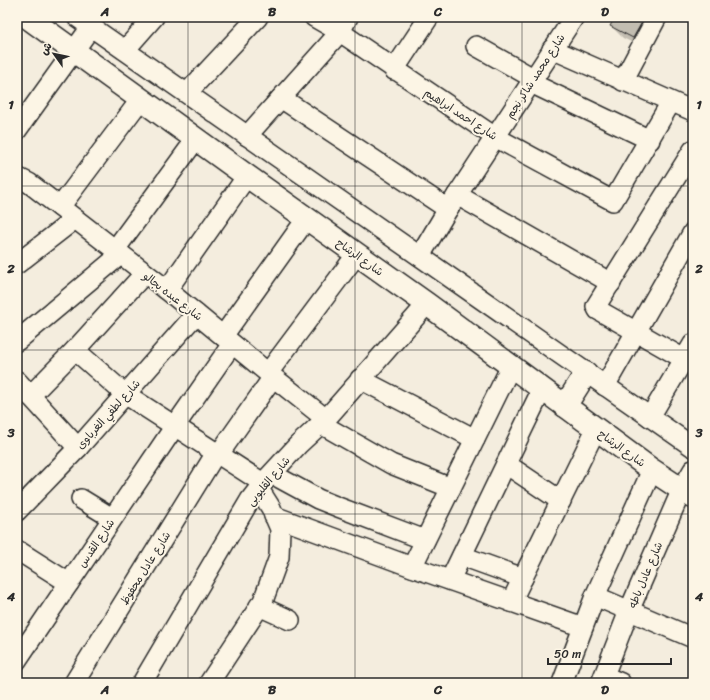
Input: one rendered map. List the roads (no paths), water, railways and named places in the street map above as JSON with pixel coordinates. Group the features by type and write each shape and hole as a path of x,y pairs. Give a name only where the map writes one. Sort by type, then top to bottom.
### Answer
{"main road":[{"name":"شارع الرشاح","path":"27,17 427,304 652,470 688,493"},
{"path":"565,406 586,373"}],"street":[{"path":"125,50 154,17"},
{"path":"187,93 258,17"},
{"name":"شارع احمد ابراهيم","path":"314,17 344,25 394,70 495,137 613,201 650,140"},
{"path":"394,70 429,17"},
{"name":"شارع محمد شاكر نجم","path":"420,256 453,202 574,17"},
{"path":"622,81 657,17"},
{"path":"17,130 74,51 84,22 693,447"},
{"path":"247,136 344,25"},
{"path":"476,46 532,80 650,140 671,102"},
{"path":"552,50 671,102 692,108"},
{"path":"280,98 453,202 611,282"},
{"path":"60,208 141,99"},
{"path":"17,341 117,253 196,139"},
{"path":"650,416 690,356 636,332 598,310 596,306 693,150"},
{"path":"167,290 247,176"},
{"name":"شارع عبده بجالو","path":"21,184 60,208 167,290 324,421 392,464 450,488"},
{"name":"شارع القدس","path":"17,660 175,426 228,340 307,218"},
{"path":"17,264 75,219"},
{"path":"605,386 693,232"},
{"name":"شارع عادل محفوظ","path":"74,683 218,454 270,375 357,254"},
{"path":"30,396 75,350 144,273"},
{"name":"شارع القليوبى","path":"142,683 250,500 298,445 324,421 360,378 427,304"},
{"name":"شارع لطفي الغرباوى","path":"21,499 78,448 196,314"},
{"path":"75,350 125,394 218,454 265,482 338,507 425,540"},
{"path":"412,567 511,366"},
{"path":"360,378 475,439"},
{"path":"17,381 78,448"},
{"path":"450,580 542,389"},
{"path":"511,602 596,429"},
{"path":"506,464 561,501"},
{"path":"562,683 595,596 652,470"},
{"name":"شارع عادل باطه","path":"609,681 629,611 688,493 693,470"},
{"path":"209,683 263,601 279,557 280,529 271,508 265,482"},
{"path":"81,499 112,518"},
{"path":"274,516 412,567 583,627"},
{"path":"17,550 69,583"},
{"path":"462,556 523,578"},
{"path":"595,596 693,638"},
{"path":"259,606 290,620"}]}
